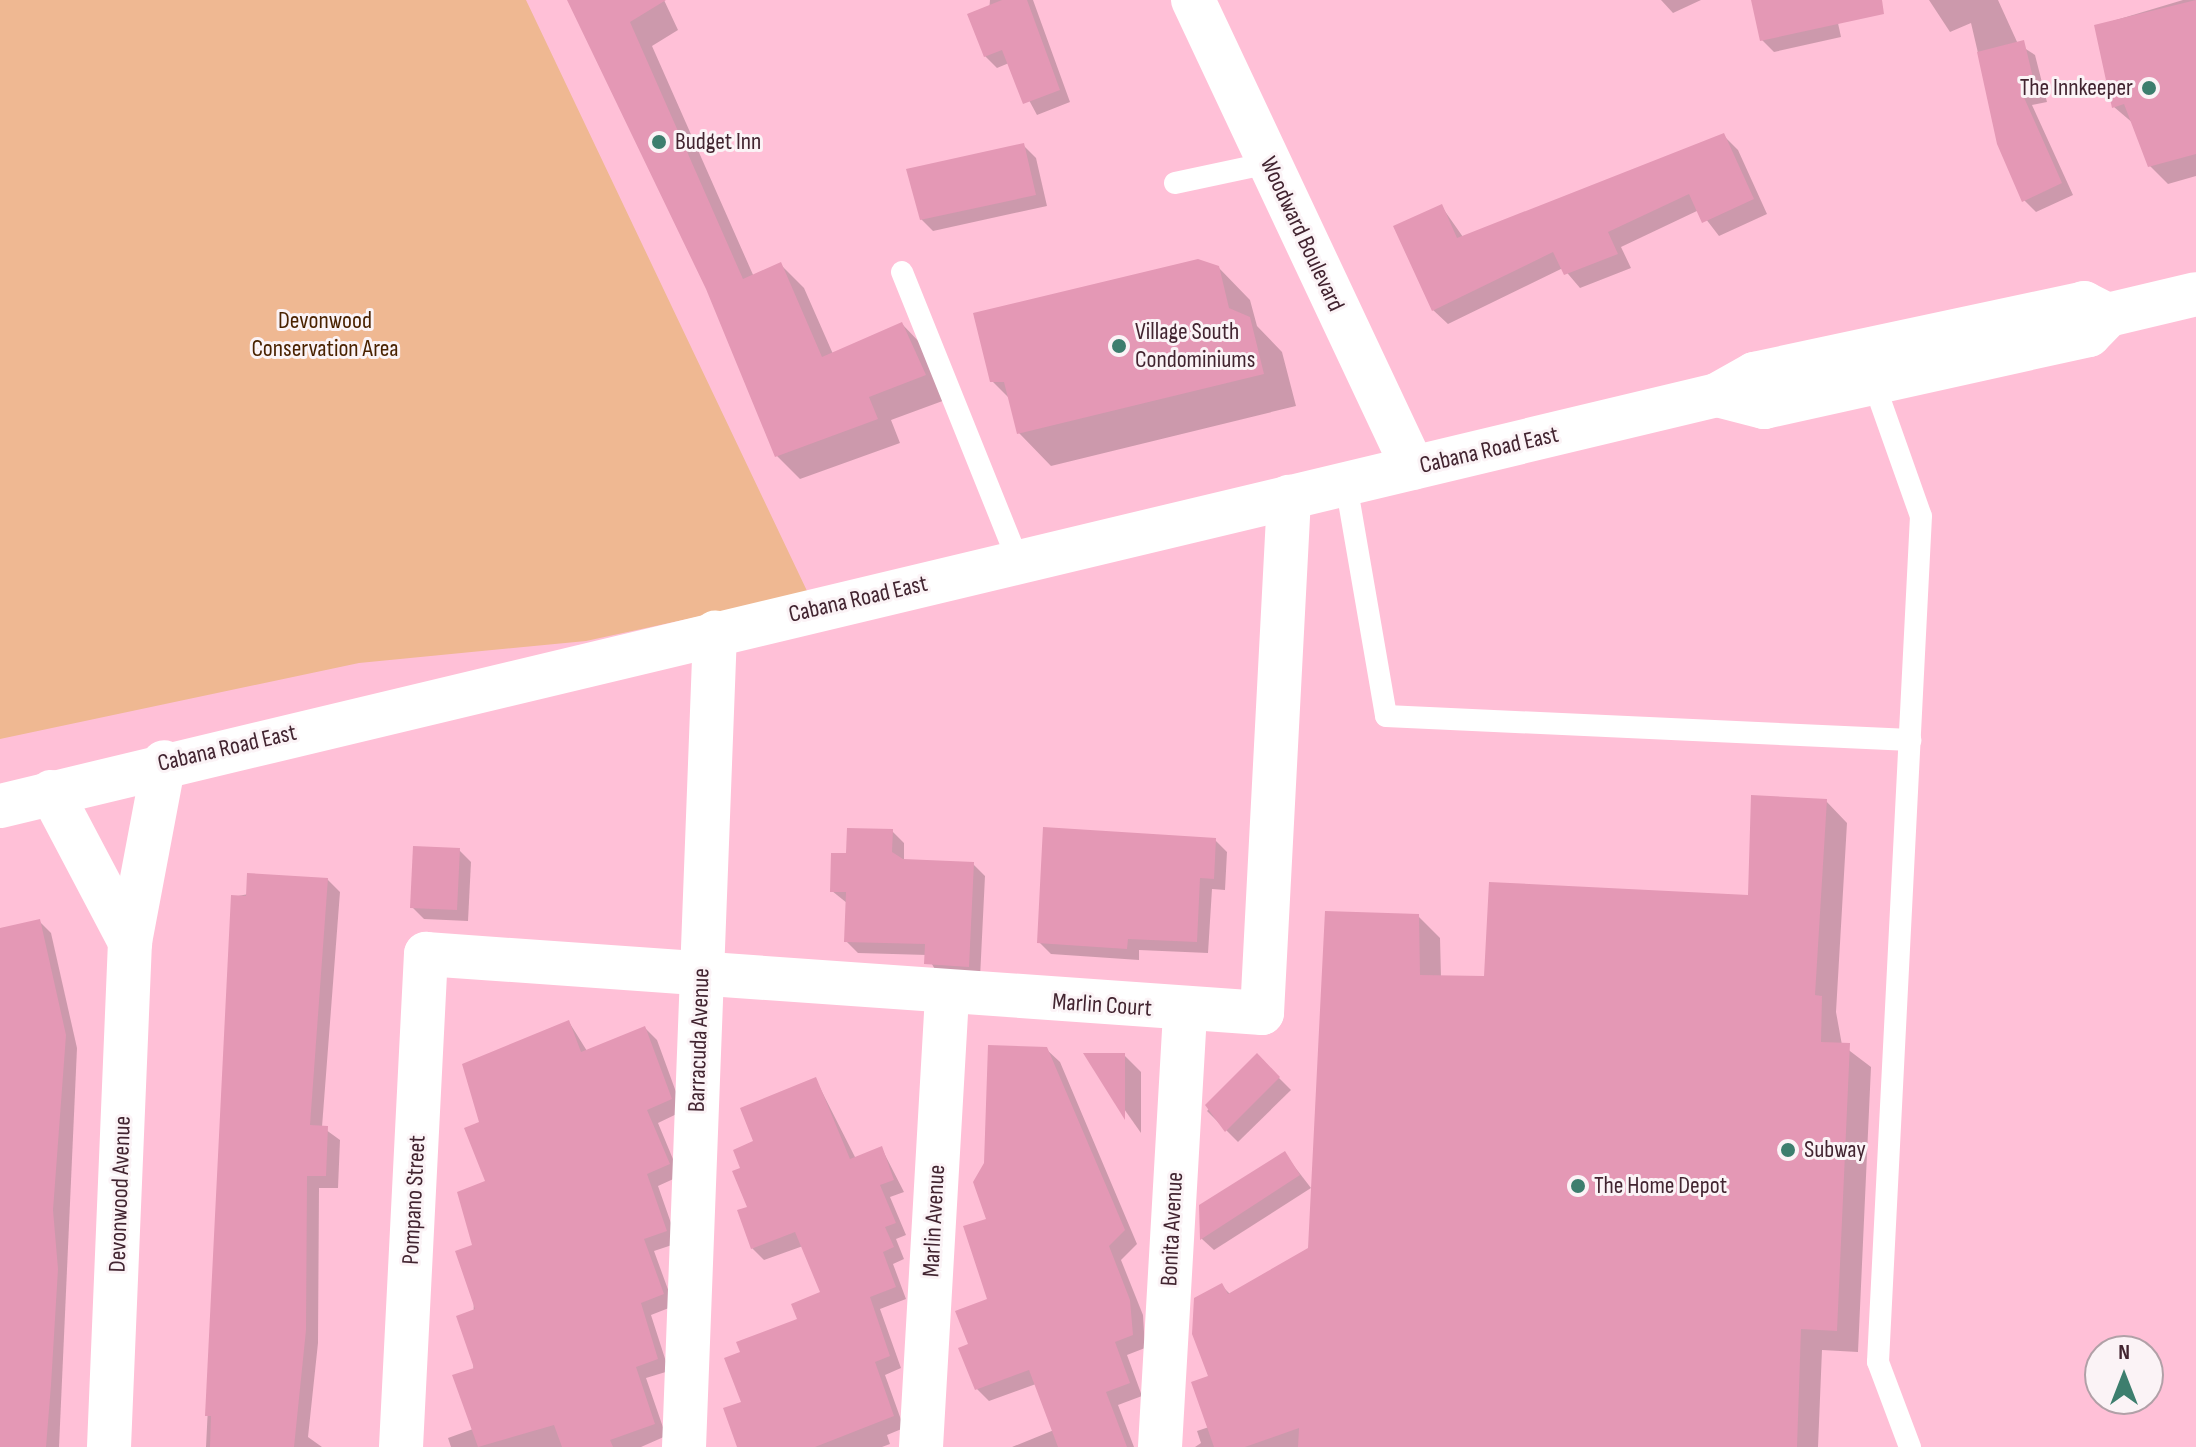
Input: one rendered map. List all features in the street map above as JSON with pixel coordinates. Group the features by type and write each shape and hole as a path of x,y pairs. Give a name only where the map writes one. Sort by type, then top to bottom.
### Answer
{"street":[{"name":"Woodward Boulevard","path":"1193,0 1413,468"},
{"name":"Cabana Road East","path":"0,806 164,762 1717,395 1764,407 1868,366 2089,335 2108,315 2196,294"},
{"name":"Marlin Court","path":"426,954 947,995 1262,1013 1289,497"},
{"name":"Barracuda Avenue","path":"684,1447 715,633"},
{"path":"0,780 164,762"},
{"name":"Devonwood Avenue","path":"109,1447 130,942 164,762"},
{"path":"51,792 130,942"},
{"name":"Pompano Street","path":"401,1447 426,954"},
{"name":"Marlin Avenue","path":"921,1447 947,995"},
{"name":"Bonita Avenue","path":"1160,1447 1185,1011"}],"lane":[{"path":"1175,183 1269,163"},
{"path":"902,272 1018,561"},
{"path":"1868,366 1921,516 1878,1362 1910,1447"},
{"path":"1346,484 1386,716 1910,740"}],"green space":[{"name":"Devonwood Conservation Area","path":"0,0 526,0 808,593 586,641 359,663 0,739"}],"building":[{"name":"Budget Inn","path":"567,0 666,0 630,22 743,279 781,262 822,357 902,322 926,375 869,397 878,419 775,457 706,289"},
{"path":"1002,0 1027,0 1060,90 1023,104 1002,50 984,57 967,14"},
{"path":"1751,0 1882,0 1884,14 1760,41"},
{"name":"The Innkeeper","path":"2196,0 2196,154 2148,167 2124,104 2112,108 2094,25"},
{"path":"2024,40 2036,90 2022,93 2062,183 2022,202 1997,144 1977,52"},
{"path":"1724,133 1754,199 1702,223 1689,194 1608,232 1618,254 1564,275 1553,252 1432,311 1393,226 1442,204 1457,238"},
{"path":"1024,143 1036,195 920,220 906,169"},
{"name":"Village South Condominiums","path":"1198,259 1219,266 1229,308 1250,317 1264,374 1017,434 1004,382 990,382 973,313"},
{"name":"The Home Depot","path":"1751,795 1827,799 1815,995 1822,996 1821,1042 1850,1043 1837,1331 1801,1329 1797,1447 1298,1447 1299,1428 1245,1447 1214,1447 1191,1382 1208,1376 1192,1334 1194,1298 1222,1283 1228,1294 1308,1248 1325,911 1419,914 1420,975 1484,976 1489,882 1748,895"},
{"path":"1043,827 1216,838 1214,879 1200,878 1197,942 1128,939 1127,949 1037,943"},
{"path":"847,828 893,829 892,852 903,859 974,862 969,967 924,964 925,944 844,942 846,892 830,892 831,853 846,853"},
{"path":"413,846 460,848 457,910 410,908"},
{"path":"247,873 328,878 310,1125 328,1126 326,1176 307,1176 306,1330 294,1447 210,1447 211,1416 205,1416 231,895 246,896"},
{"path":"40,919 66,1035 53,1210 58,1269 51,1385 46,1447 0,1447 0,928"},
{"path":"569,1020 581,1052 645,1026 672,1099 647,1110 670,1164 647,1174 667,1231 644,1239 664,1294 641,1303 658,1359 636,1367 655,1424 610,1440 613,1447 562,1447 554,1425 478,1447 452,1375 474,1368 456,1316 475,1309 455,1251 472,1245 457,1192 485,1181 464,1128 479,1122 462,1064"},
{"path":"988,1045 1047,1047 1125,1230 1109,1246 1130,1300 1133,1335 1115,1342 1130,1383 1106,1392 1127,1447 1058,1447 1029,1370 975,1390 958,1348 968,1344 955,1311 987,1299 963,1226 986,1219 973,1182 984,1163"},
{"path":"1083,1053 1125,1053 1125,1120"},
{"path":"1257,1053 1280,1077 1225,1132 1205,1105"},
{"path":"816,1077 850,1159 882,1146 894,1180 880,1185 896,1223 885,1227 894,1247 883,1252 896,1287 870,1297 890,1356 875,1362 894,1416 815,1447 737,1447 723,1408 741,1402 724,1358 740,1352 736,1342 797,1319 791,1304 820,1292 795,1232 751,1249 737,1210 747,1207 732,1171 740,1168 733,1150 753,1141 740,1108"},
{"path":"1285,1151 1300,1175 1200,1240 1199,1205"}],"place":[{"name":"The Innkeeper","path":"2149,88"},
{"name":"Budget Inn","path":"659,142"},
{"name":"Village South Condominiums","path":"1119,346"},
{"name":"Subway","path":"1788,1150"},
{"name":"The Home Depot","path":"1578,1186"}]}
